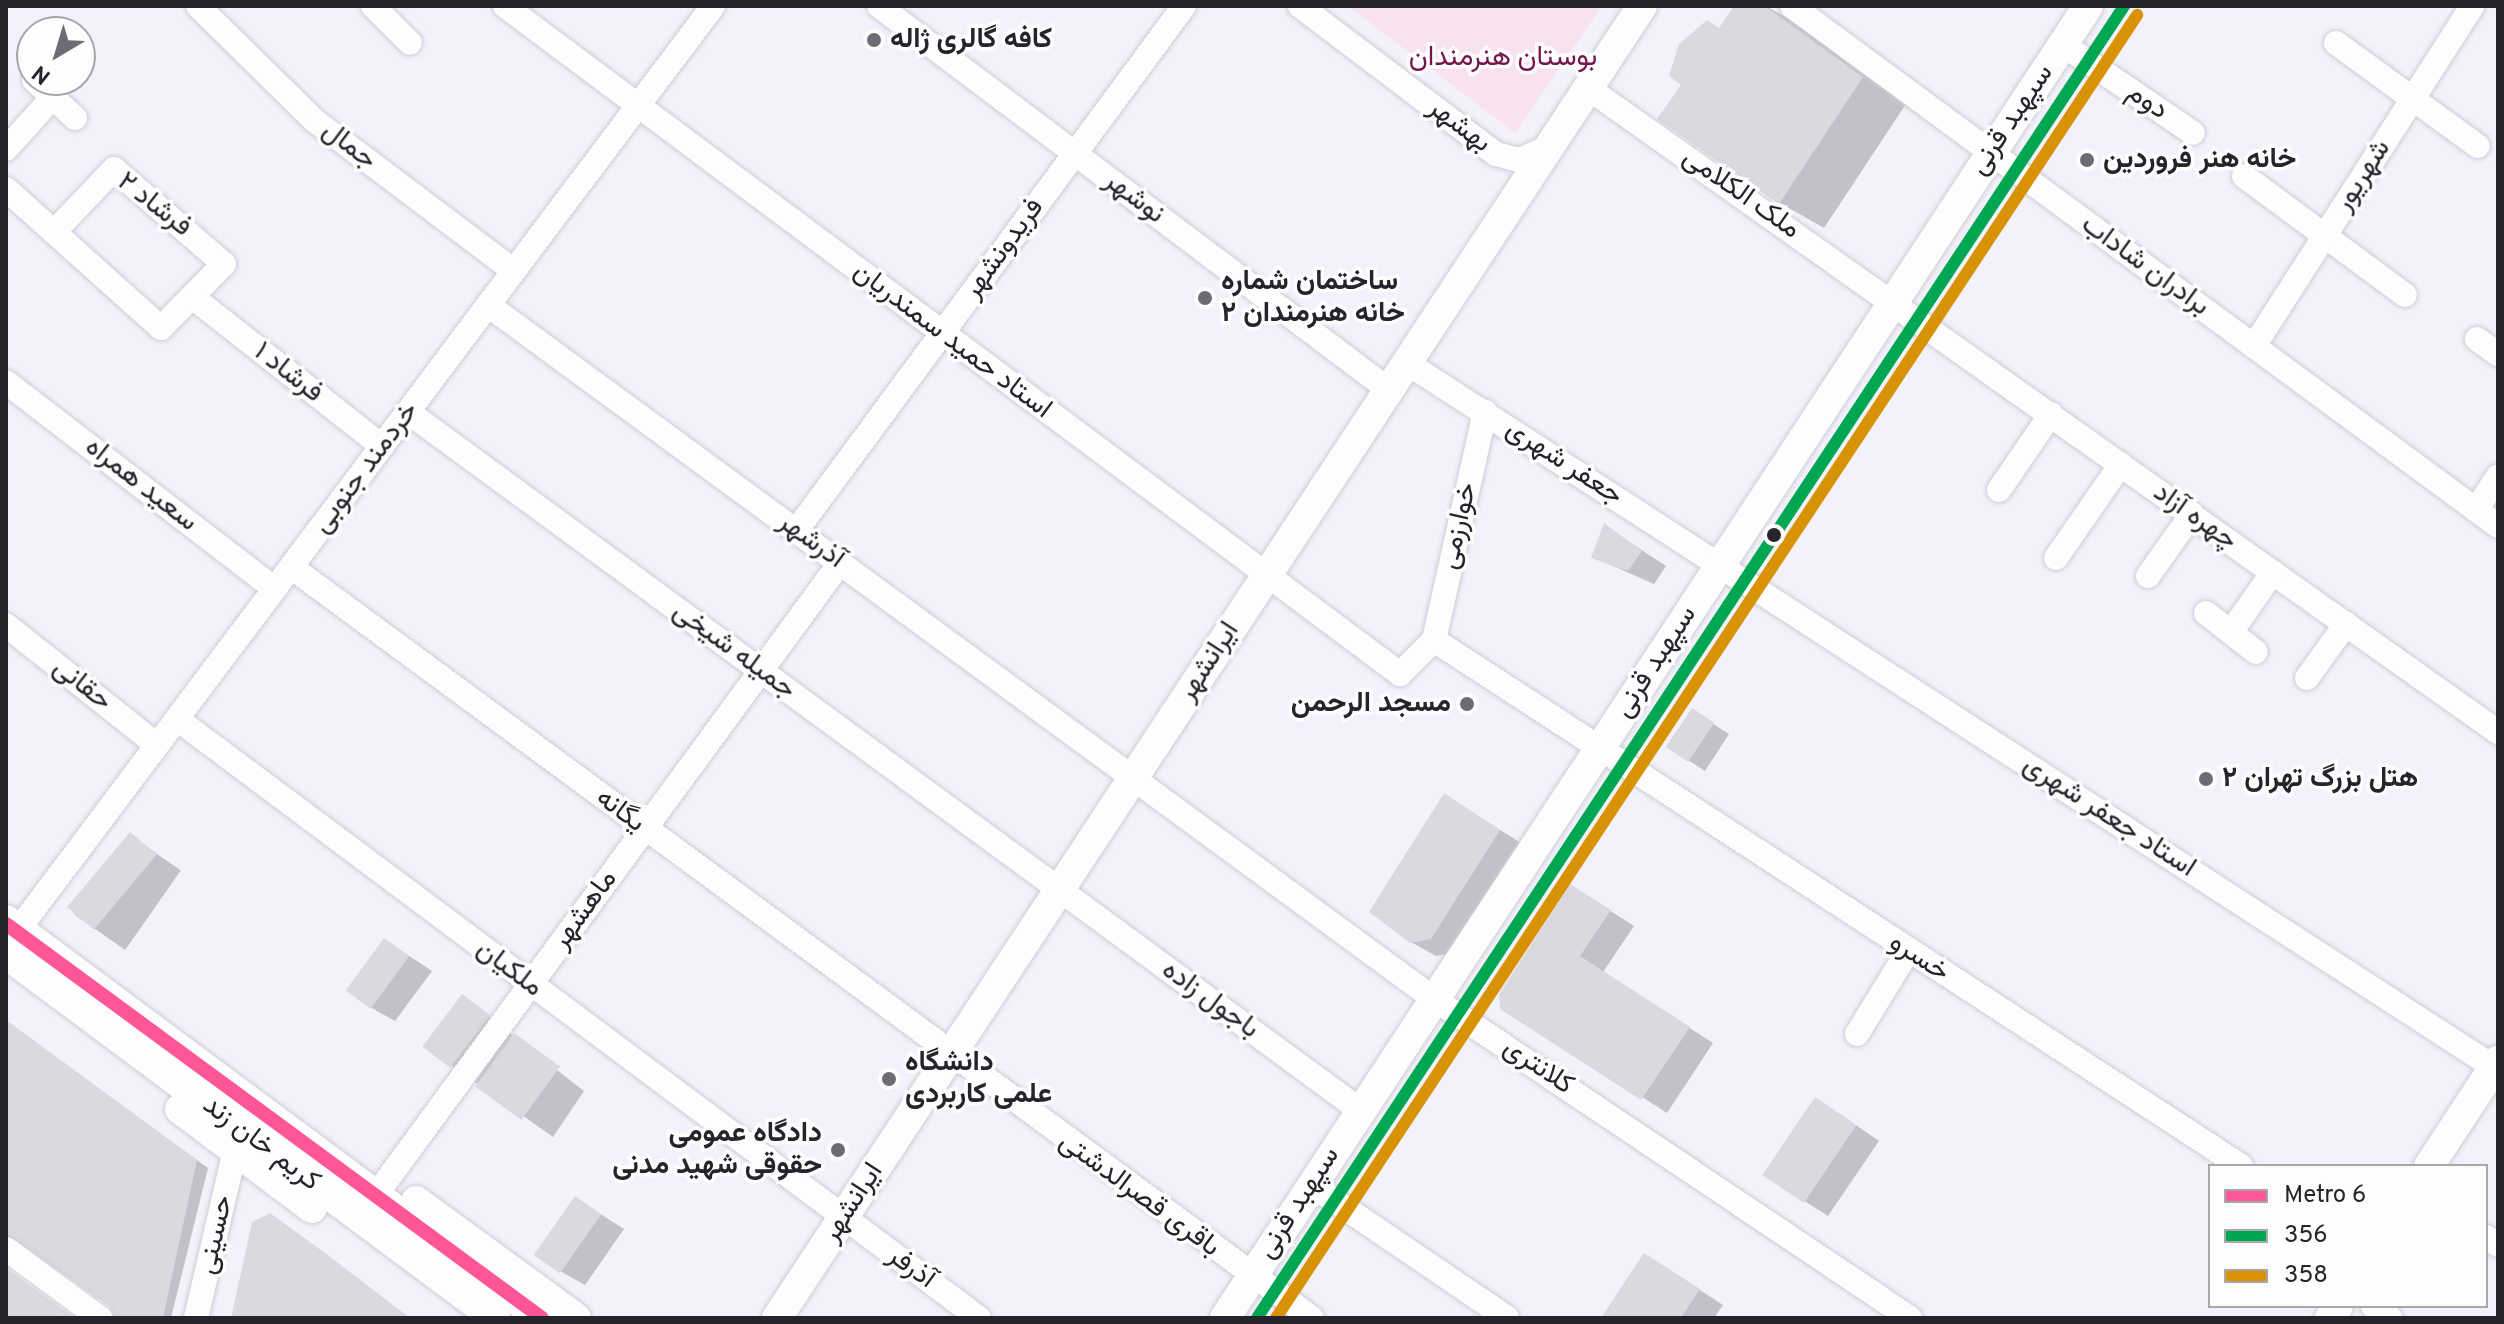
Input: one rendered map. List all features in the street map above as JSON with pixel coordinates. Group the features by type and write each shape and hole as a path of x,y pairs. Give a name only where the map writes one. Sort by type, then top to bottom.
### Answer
{"main road":[{"name":"ایرانشهر","path":"777,1318 1642,6"},
{"name":"سپهبد قرنی","path":"1225,1318 1310,1184 2088,6"},
{"name":"کریم خان زند","path":"21,946 50,1010 462,1318"},
{"name":"کریم خان زند","path":"21,946 88,959 576,1318"},
{"name":"کریم خان زند","path":"21,946 447,1267 541,1318"},
{"path":"2430,1164 2497,1066"},
{"name":"کریم خان زند","path":"447,1267 495,1318"}],"street":[{"name":"جمال","path":"198,6 315,121 514,271"},
{"path":"373,6 410,43"},
{"name":"استاد حمید سمندریان","path":"505,6 1266,577 1400,674 1434,640"},
{"name":"خردمند جنوبی","path":"21,946 157,745 713,6"},
{"name":"نوشهر","path":"879,6 1389,390"},
{"name":"فریدونشهر","path":"796,531 1184,6"},
{"name":"بهشهر","path":"1300,6 1496,154 1519,160 1549,147"},
{"name":"برادران شاداب","path":"1792,6 2498,526"},
{"name":"شهریور","path":"2254,346 2472,6"},
{"path":"2336,43 2478,146"},
{"name":"دوم","path":"2062,44 2193,133"},
{"name":"ملک الکلامی","path":"1588,88 1893,301"},
{"path":"6,149 53,97 75,118"},
{"name":"فرشاد ۲","path":"54,232 114,169 223,260 195,299"},
{"path":"2244,176 2405,295"},
{"path":"6,189 161,328 195,299"},
{"name":"فرشاد ۱","path":"195,299 382,446"},
{"name":"چهره آزاد","path":"1893,301 2498,732"},
{"name":"آذرشهر","path":"488,305 1133,778"},
{"path":"2477,339 2498,354"},
{"name":"جعفر شهری","path":"1407,363 1720,564"},
{"name":"سعید همراه","path":"6,382 275,589"},
{"name":"جمیله شیخی","path":"408,412 1059,889"},
{"name":"خوارزمی","path":"1434,640 1485,412"},
{"path":"1999,490 2051,414"},
{"path":"2056,558 2121,464"},
{"path":"2476,510 2498,476"},
{"path":"2148,576 2192,514"},
{"name":"ماهشهر","path":"387,1180 840,563"},
{"name":"استاد جعفر شهری","path":"1720,564 2497,1066"},
{"name":"یگانه","path":"291,567 950,1055"},
{"path":"2231,632 2273,572"},
{"path":"2206,613 2256,652"},
{"path":"2307,678 2346,624"},
{"name":"حقانی","path":"6,625 157,745"},
{"name":"خسرو","path":"1434,640 1597,751 2238,1164"},
{"name":"ملکیان","path":"177,719 842,1219"},
{"name":"کلانتری","path":"1133,778 1434,999 1910,1318"},
{"name":"باجول زاده","path":"1059,889 1360,1110"},
{"path":"1857,1034 1908,951"},
{"name":"باقری قصرالدشتی","path":"950,1055 1251,1277 1312,1318"},
{"name":"حسینی","path":"196,1318 235,1151"},
{"path":"1310,1184 1507,1318"},
{"name":"آذرفر","path":"842,1219 979,1318"},
{"path":"6,1249 100,1318"}],"green space":[{"name":"بوستان هنرمندان","path":"1348,6 1602,6 1515,133"}],"building":[{"path":"1734,6 1765,6 1863,77 1779,204 1657,119 1681,85 1669,76 1679,44 1707,20 1719,28"},
{"path":"1604,523 1642,551 1628,571 1591,558"},
{"path":"1692,708 1714,723 1688,762 1666,747"},
{"path":"1444,793 1500,830 1431,939 1410,943 1369,912"},
{"path":"130,832 157,854 94,930 67,907"},
{"path":"1570,884 1611,910 1580,956 1690,1027 1641,1100 1500,1009 1499,994"},
{"path":"384,938 409,956 371,1009 346,991"},
{"path":"462,994 490,1015 450,1068 422,1047"},
{"path":"6,1020 197,1160 163,1318 115,1318 109,1306 6,1234"},
{"path":"514,1033 560,1067 521,1120 475,1086"},
{"path":"1815,1097 1856,1125 1804,1203 1762,1175"},
{"path":"575,1196 601,1214 560,1273 534,1255"},
{"path":"270,1213 410,1318 231,1318 252,1222"},
{"path":"1644,1253 1700,1289 1681,1318 1601,1318"},
{"path":"6,1268 75,1318 6,1318"}],"metro line":[{"name":"6","path":"6,924 542,1318"}],"transit line":[{"name":"356","path":"1257,1318 2124,6"},
{"name":"358","path":"1276,1318 2137,15"}],"place":[{"name":"کافه گالری ژاله","path":"874,40"},
{"name":"خانه هنر فروردین","path":"2087,160"},
{"name":"ساختمان شماره ۲ خانه هنرمندان","path":"1205,298"},
{"name":"مسجد الرحمن","path":"1467,704"},
{"name":"هتل بزرگ تهران ۲","path":"2206,779"},
{"name":"دانشگاه علمی کاربردی","path":"889,1079"},
{"name":"دادگاه عمومی حقوقی شهید مدنی","path":"838,1150"}]}
